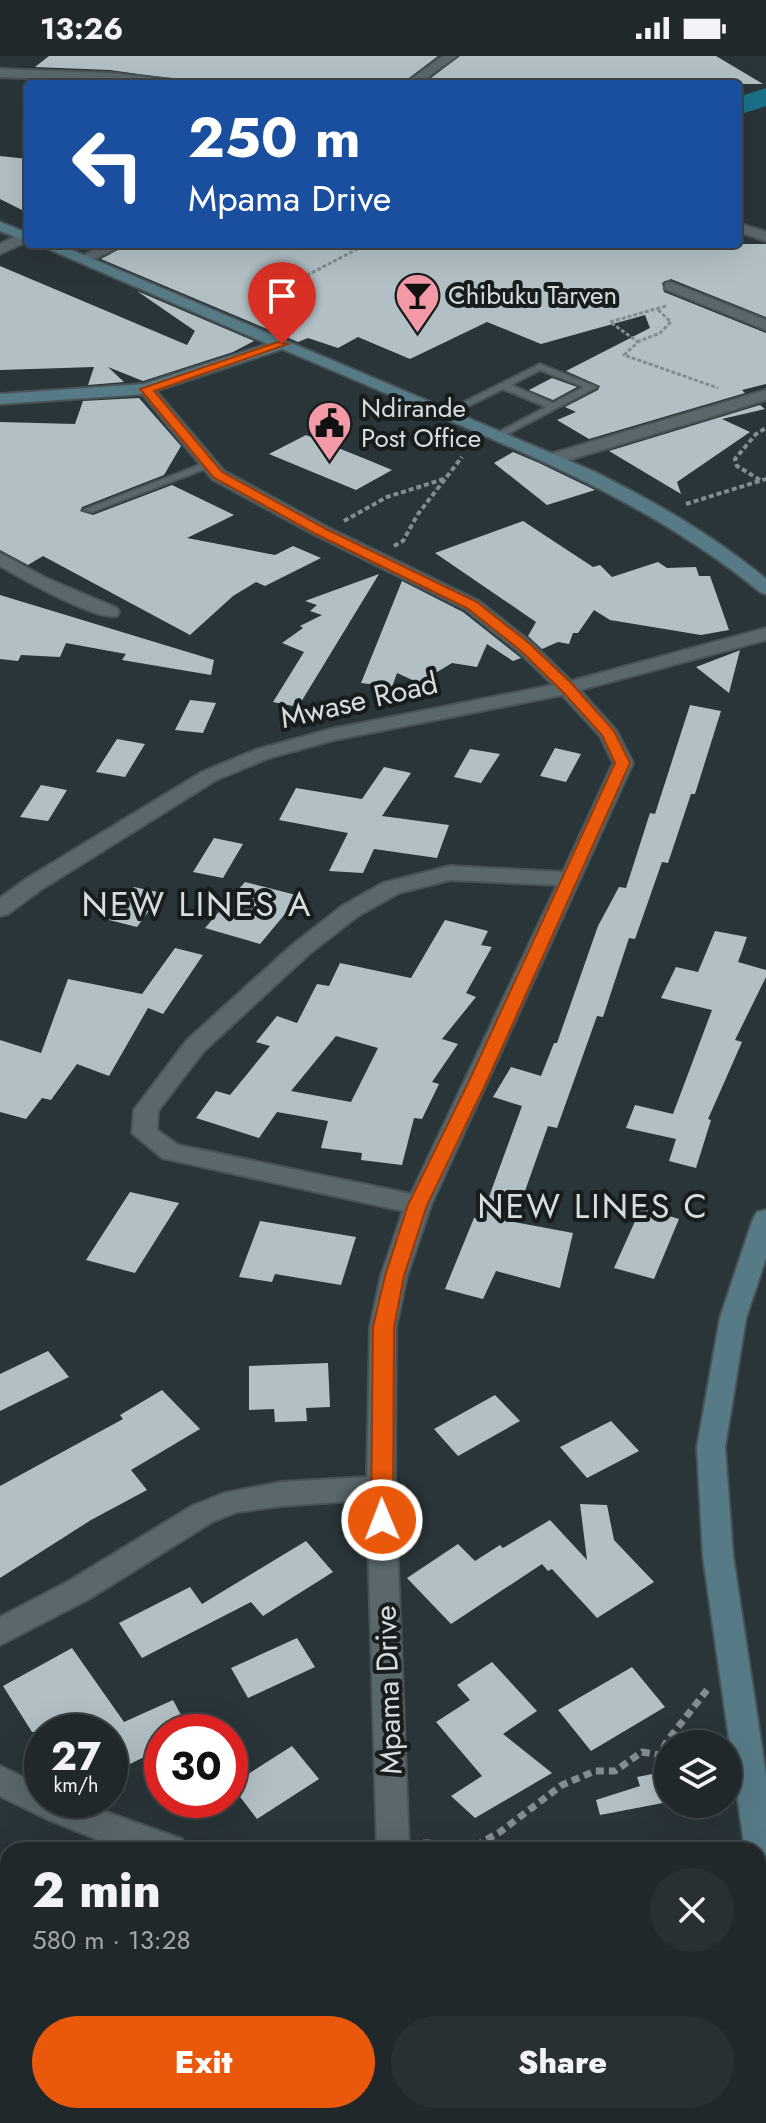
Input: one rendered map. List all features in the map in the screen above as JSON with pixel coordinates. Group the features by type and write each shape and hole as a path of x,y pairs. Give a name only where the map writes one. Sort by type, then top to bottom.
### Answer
{"street":[{"path":"416,80 451,56"},
{"path":"0,73 137,80"},
{"path":"0,226 24,237"},
{"path":"742,228 766,237"},
{"path":"0,250 24,239"},
{"path":"54,248 553,459 663,512 733,559 766,588"},
{"path":"83,259 109,248"},
{"path":"670,286 766,325"},
{"path":"0,399 146,389 282,344"},
{"path":"146,389 218,475 308,524 472,605 525,647 567,688"},
{"path":"553,459 766,395"},
{"path":"0,558 40,582 110,612"},
{"name":"Mwase Road","path":"0,909 34,884 209,776 262,754 331,735 567,688 766,634"},
{"name":"Mpama Drive","path":"392,1842 381,1488 383,1327 394,1276 418,1205 623,763 609,734 567,688"},
{"path":"418,1205 171,1152 144,1133 146,1110 195,1046 229,1012 350,911 391,888 450,873 570,879"},
{"path":"759,1842 718,1556 711,1447 733,1318 766,1219"},
{"path":"0,1632 79,1590 202,1514 234,1501 281,1494 381,1488"},
{"path":"0,1780 47,1807 144,1842"}],"lane":[{"path":"447,413 540,367 592,387 500,435"},
{"path":"502,385 554,407"},
{"path":"88,510 207,465"}],"path":[{"path":"296,281 359,248"},
{"path":"637,342 610,322 657,309 691,295"},
{"path":"657,309 671,322 660,333 637,342 624,355 700,380 740,401"},
{"path":"764,480 737,466 735,459 756,434 766,428"},
{"path":"376,558 403,541 418,514 462,457"},
{"path":"341,524 349,515 387,497 447,478"},
{"path":"663,512 764,480"},
{"path":"482,1842 562,1785 595,1771 615,1771 642,1752 660,1755 702,1695 724,1672 736,1672"}],"building":[{"path":"49,56 438,56 406,80 181,80 110,70 35,67"},
{"path":"460,56 716,56 763,84 742,84 742,80 428,80"},
{"path":"0,156 24,159 24,211 0,199"},
{"path":"742,244 766,244 766,317 671,279 662,283 664,292 766,333 766,384 589,439 557,420 576,412 565,407 598,390 600,386 566,371 650,328 645,315 541,344 487,322 410,359 358,337 338,348 308,338 298,342 101,259 122,248 742,248"},
{"path":"0,266 187,345 195,331 137,291 254,341 233,352 143,381 108,367 124,382 88,385 94,367 0,370"},
{"path":"552,378 577,387 553,400 529,390"},
{"path":"139,398 181,446 164,475 82,507 80,511 93,515 172,485 234,515 187,538 275,555 293,546 321,558 265,586 256,582 233,596 190,635 43,556 28,565 0,550 0,422 75,424 83,401"},
{"path":"760,405 765,409 722,419 750,432 677,482 681,494 609,451"},
{"name":"Ndirande Post Office","path":"306,435 392,470 356,490 269,454"},
{"path":"513,452 595,490 547,505 494,463"},
{"path":"523,521 593,567 600,565 612,577 658,562 667,568 696,567 699,576 710,576 729,630 701,635 610,620 594,610 578,633 573,633 569,644 558,642 542,649 528,636 536,622 435,553"},
{"path":"379,574 298,707 273,702 304,652 282,643 303,628 300,626 322,615 310,611 317,605 305,601"},
{"path":"402,581 463,612 521,658 513,661 487,644 477,667 452,663 419,683 397,673 392,687 361,683"},
{"path":"0,595 214,660 211,675 122,660 126,654 66,643 60,657 21,655 18,661 0,659"},
{"path":"738,651 729,693 696,667"},
{"path":"190,700 216,703 203,733 175,730"},
{"path":"690,705 721,711 695,794 691,794 668,863 662,862 635,939 629,938 603,1017 597,1016 557,1128 548,1126 514,1222 573,1233 560,1288 496,1271 483,1299 445,1289 474,1218 481,1219 522,1106 493,1097 511,1067 541,1076 554,1043 557,1043 598,926 619,887 626,888 650,813 655,814"},
{"path":"117,739 145,744 125,777 96,772"},
{"path":"555,748 581,754 566,782 540,776"},
{"path":"470,749 500,754 481,783 454,777"},
{"path":"384,767 411,773 382,816 449,825 437,858 374,849 363,873 329,871 348,833 279,820 296,788 362,799"},
{"path":"41,785 67,790 48,821 20,817"},
{"path":"214,838 243,844 223,878 193,872"},
{"path":"245,882 300,896 260,944 205,928"},
{"path":"134,887 162,893 137,927 109,920"},
{"path":"445,920 488,931 481,945 492,947 466,993 476,997 442,1039 458,1044 432,1082 439,1084 422,1119 414,1118 402,1165 361,1160 362,1153 321,1148 328,1121 277,1112 259,1138 196,1118 216,1091 230,1095 270,1046 256,1042 277,1016 297,1023 317,984 329,986 340,963 411,978","holes":["336,1036 378,1048 351,1102 291,1091"]},
{"path":"715,931 747,937 738,962 766,970 766,977 735,1040 742,1042 708,1119 711,1120 696,1168 669,1161 676,1139 626,1128 635,1105 673,1114 712,1010 661,998 676,967 698,972"},
{"path":"175,948 203,955 163,1014 148,1008 109,1076 77,1064 51,1100 42,1098 26,1119 0,1112 0,1040 41,1053 68,979 142,994"},
{"path":"130,1192 179,1203 135,1273 86,1260"},
{"path":"641,1208 679,1219 654,1279 614,1268"},
{"path":"260,1221 356,1237 341,1285 275,1274 272,1282 239,1277"},
{"path":"48,1351 69,1377 0,1411 0,1374"},
{"path":"328,1363 330,1407 306,1408 307,1421 275,1422 274,1409 249,1410 249,1366"},
{"path":"162,1390 200,1429 131,1470 147,1490 91,1520 0,1578 0,1486 123,1419 120,1415"},
{"path":"495,1395 520,1421 458,1456 434,1429"},
{"path":"611,1421 639,1451 587,1478 560,1447"},
{"path":"580,1504 607,1505 614,1540 654,1582 597,1618 552,1569 548,1571 542,1564 451,1624 407,1578 458,1544 475,1561 550,1520 587,1560"},
{"path":"306,1541 333,1572 263,1616 251,1602 142,1658 119,1623 190,1587 202,1604"},
{"path":"297,1638 315,1667 248,1698 231,1668"},
{"path":"72,1648 118,1714 24,1714 24,1719 3,1686"},
{"path":"492,1662 537,1711 503,1734 552,1773 475,1818 451,1796 482,1776 436,1722 470,1700 457,1685"},
{"path":"632,1667 665,1707 591,1751 558,1710"},
{"path":"173,1700 180,1714 144,1714 144,1757 128,1765 128,1720"},
{"path":"292,1746 319,1779 257,1819 248,1807 248,1774"},
{"path":"654,1774 654,1805 600,1815 596,1800 640,1786 637,1777"}],"waterway":[{"path":"742,105 766,97"}],"place":[{"name":"Chibuku Tarven","path":"417,334"},
{"name":"Ndirande Post Office","path":"330,462"}],"district":[{"name":"NEW LINES A","path":"197,904"},
{"name":"NEW LINES C","path":"593,1206"}],"route":[{"path":"282,344 172,383 146,389 218,475 321,531 472,605 525,647 567,688 609,734 623,763 554,918 418,1205 394,1276 383,1327 382,1520"}]}
